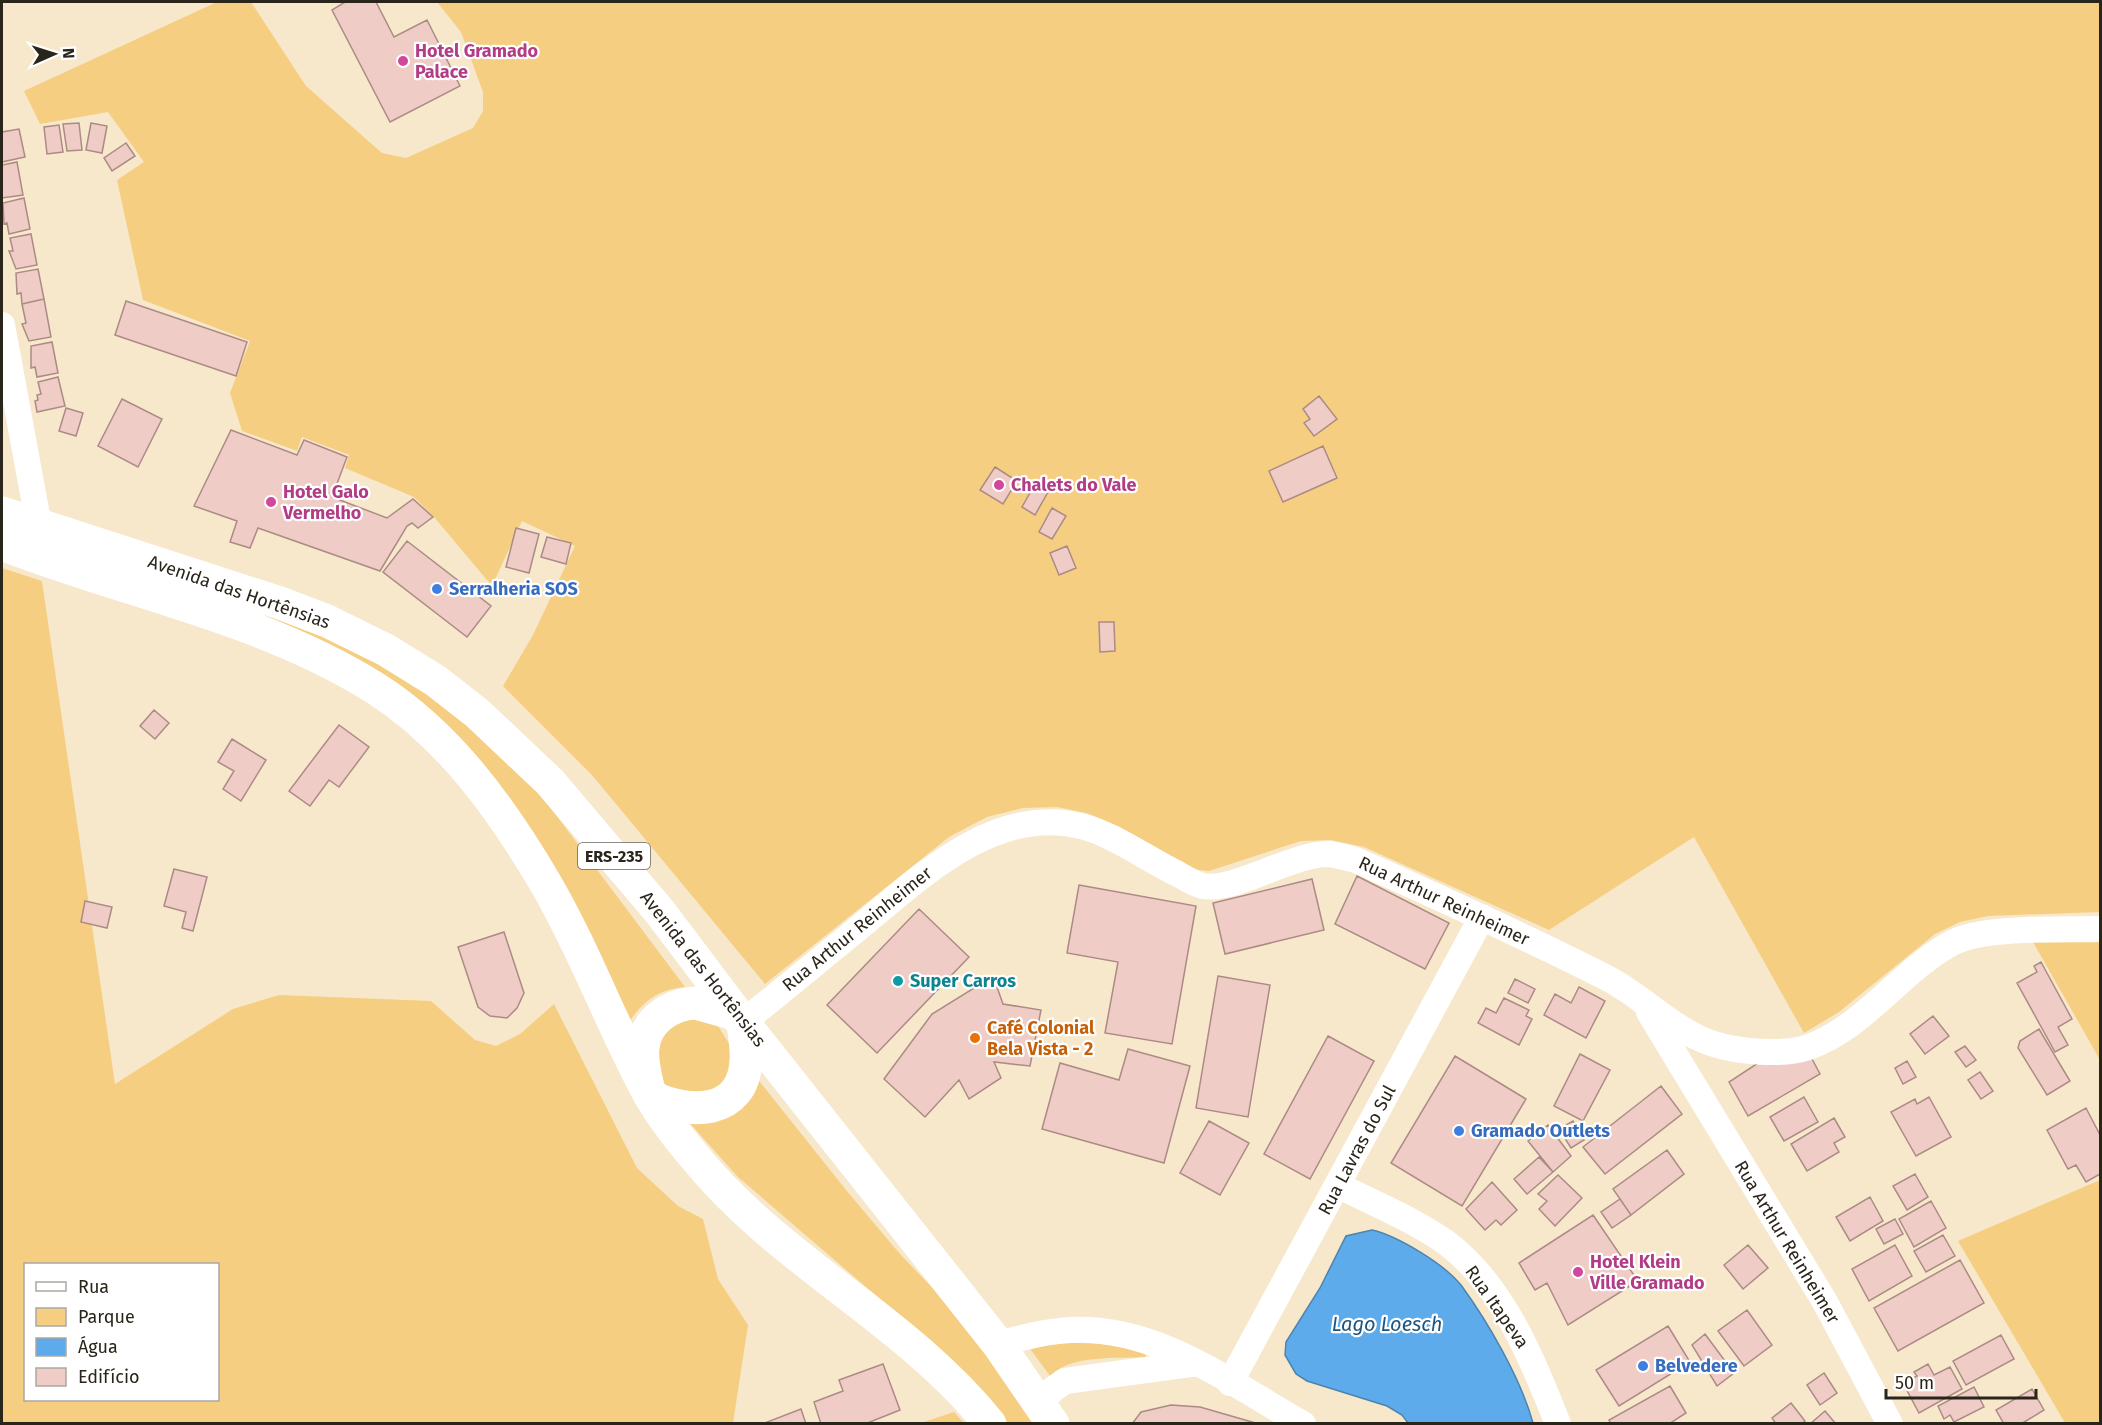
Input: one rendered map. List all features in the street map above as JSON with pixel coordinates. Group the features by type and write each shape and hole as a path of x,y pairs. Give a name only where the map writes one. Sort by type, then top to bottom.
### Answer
{"main road":[{"name":"Avenida das Hortênsias","path":"2,513 280,603 327,621 386,650 436,681 512,744 550,782 660,912 743,1022 998,1344 1047,1413"},
{"path":"2,531 26,537 36,533 39,525"},
{"name":"Avenida das Hortênsias","path":"2,544 268,635 374,688 411,715 484,789 514,831 548,888 650,1096 696,1158 787,1248 918,1348 955,1384 990,1424"},
{"path":"696,1003 732,1013 743,1022 747,1060 738,1090 725,1102 698,1109 669,1106 650,1096 642,1049 647,1032 659,1016 681,1004 696,1003"}],"street":[{"path":"2,326 39,525"},
{"name":"Rua Arthur Reinheimer","path":"743,1022 928,870 980,839 1018,826 1045,823 1080,826 1110,837 1139,855 1202,886 1221,885 1310,857 1329,854 1356,860 1482,917 1610,980 1682,1030 1715,1044 1780,1053 1799,1050 1828,1038 1858,1019 1931,957 1953,942 1971,936 1998,933 2100,929"},
{"name":"Rua Lavras do Sul","path":"1230,1383 1482,917"},
{"name":"Rua Arthur Reinheimer","path":"1643,1002 1825,1302 1890,1424"},
{"name":"Rua Itapeva","path":"1338,1185 1449,1245 1476,1272 1531,1356 1558,1424"},
{"path":"998,1344 1042,1333 1072,1330 1104,1331 1132,1336 1198,1363 1303,1424"},
{"path":"1047,1413 1052,1390 1065,1381 1198,1363"}],"green space":[{"path":"217,2 251,2 306,86 382,153 406,158 473,128 483,111 483,92 461,32 437,2 2100,2 2100,912 1988,916 1960,922 1935,934 1839,1012 1804,1033 1694,837 1549,930 1364,847 1331,840 1301,841 1209,871 1190,869 1120,827 1087,813 1057,807 1023,808 987,817 949,837 765,984 592,775 503,686 533,635 575,546 522,521 492,586 434,517 414,497 345,468 349,455 302,437 297,451 242,431 230,393 250,341 143,300 117,180 144,162 108,112 40,124 24,91"},
{"path":"49,541 284,617 402,672 515,765 547,803 685,987 666,991 652,998 639,1009 628,1024 441,724"},
{"path":"2,568 42,581 115,1084 233,1009 279,995 431,1001 475,1040 496,1046 520,1034 554,1004 637,1168 678,1206 703,1219 718,1279 748,1325 733,1423 2,1424"},
{"path":"2100,940 2100,1060 2033,942"},
{"path":"693,1018 718,1026 732,1048 733,1060 724,1083 702,1096 667,1087 660,1077 655,1050 668,1028"},
{"path":"752,1072 846,1190 900,1254 943,1299 1041,1423 1008,1423 930,1342 738,1177 685,1118"},
{"path":"2100,1180 2100,1423 2065,1423 1958,1241"},
{"path":"1046,1342 1142,1345 1146,1357 1082,1361 1059,1369 1050,1376 1028,1346"},
{"path":"954,1412 964,1423 921,1423"}],"water":[{"name":"Lago Loesch","path":"1372,1230 1394,1238 1420,1252 1444,1268 1461,1285 1503,1351 1528,1406 1533,1423 1408,1423 1402,1415 1387,1406 1307,1381 1296,1374 1285,1355 1286,1342 1320,1288 1346,1236"}],"building":[{"name":"Hotel Gramado Palace","path":"345,2 376,2 394,37 427,20 460,86 390,122 332,10"},
{"path":"79,123 82,150 67,151 63,124"},
{"path":"91,123 107,126 102,153 86,150"},
{"path":"59,125 63,152 47,154 44,127"},
{"path":"19,129 25,157 2,162 2,132"},
{"path":"126,143 135,156 112,171 104,158"},
{"path":"17,162 23,195 2,198 2,165"},
{"path":"24,198 30,229 9,234 7,223 4,224 3,203"},
{"path":"31,234 37,265 16,269 9,251 13,251 10,238"},
{"path":"38,269 44,299 22,304 21,293 17,294 16,273"},
{"path":"44,299 51,337 29,341 22,324 26,323 22,304"},
{"path":"126,301 247,342 236,376 115,335"},
{"path":"52,342 58,373 37,377 35,367 31,368 31,346"},
{"path":"58,377 65,406 37,412 35,401 38,400 37,395 41,394 38,382"},
{"path":"1319,396 1337,419 1314,436 1304,423 1310,419 1303,409"},
{"path":"122,399 162,419 138,467 98,446"},
{"path":"66,408 83,413 76,436 59,431"},
{"name":"Hotel Galo Vermelho","path":"231,430 297,455 304,440 347,457 332,497 387,518 413,499 433,517 418,528 412,523 407,526 380,571 258,528 250,548 230,542 237,521 194,506"},
{"path":"1323,446 1337,478 1283,502 1269,471"},
{"name":"Chalets do Vale","path":"995,467 1017,481 1003,504 980,490"},
{"path":"1035,484 1048,492 1035,515 1022,507"},
{"path":"1052,508 1066,516 1052,539 1039,532"},
{"path":"516,528 539,534 529,573 506,567"},
{"path":"547,537 571,543 566,564 541,557"},
{"name":"Serralheria SOS","path":"407,541 491,606 467,637 383,572"},
{"path":"1067,546 1076,568 1059,575 1050,553"},
{"path":"1099,622 1114,622 1115,651 1100,652"},
{"path":"154,710 169,723 155,739 140,726"},
{"path":"339,725 369,747 339,787 329,780 310,806 289,791"},
{"path":"232,739 266,760 241,801 223,789 234,771 218,762"},
{"path":"174,869 207,877 193,931 182,928 186,912 164,906"},
{"path":"1357,876 1449,923 1425,969 1335,924"},
{"path":"1312,879 1324,930 1225,954 1213,903"},
{"path":"1079,885 1196,906 1172,1044 1105,1033 1118,962 1067,953"},
{"path":"85,901 112,907 107,928 81,922"},
{"name":"Super Carros","path":"919,909 969,957 877,1053 827,1005"},
{"path":"504,932 524,993 517,1008 507,1018 490,1016 478,1007 458,947"},
{"path":"2041,962 2072,1019 2058,1027 2068,1045 2055,1052 2017,983 2037,972 2034,966"},
{"path":"1218,976 1270,985 1248,1117 1196,1108"},
{"path":"1515,979 1535,989 1528,1003 1508,993"},
{"name":"Café Colonial Bela Vista - 2","path":"982,983 997,987 1003,1004 1041,1010 1030,1066 994,1062 1001,1078 969,1099 959,1080 925,1117 884,1079 932,1014"},
{"path":"1579,987 1605,1001 1586,1038 1544,1015 1555,994 1571,1003"},
{"path":"1504,998 1529,1010 1526,1016 1532,1019 1519,1045 1478,1023 1486,1008 1496,1013"},
{"path":"1933,1016 1949,1036 1925,1054 1910,1034"},
{"path":"2039,1029 2070,1081 2047,1095 2018,1048 2020,1041"},
{"path":"1328,1036 1374,1061 1310,1179 1264,1154"},
{"path":"1965,1046 1976,1060 1966,1067 1955,1052"},
{"path":"1128,1049 1190,1066 1164,1163 1042,1129 1060,1063 1119,1080"},
{"path":"1580,1054 1610,1070 1583,1121 1554,1106"},
{"name":"Gramado Outlets","path":"1455,1056 1526,1099 1462,1206 1391,1163"},
{"path":"1811,1057 1820,1074 1748,1116 1729,1082 1758,1063"},
{"path":"1907,1061 1916,1077 1903,1084 1895,1068"},
{"path":"1980,1072 1993,1091 1981,1099 1968,1080"},
{"path":"1661,1086 1682,1114 1605,1174 1583,1147"},
{"path":"1804,1097 1818,1122 1784,1141 1770,1117"},
{"path":"1929,1097 1951,1137 1916,1156 1891,1112 1915,1099 1917,1104"},
{"path":"2086,1108 2100,1135 2100,1174 2086,1182 2076,1165 2068,1169 2047,1130"},
{"path":"1834,1118 1845,1137 1834,1143 1839,1152 1807,1171 1791,1144"},
{"path":"1209,1121 1249,1143 1220,1195 1180,1173"},
{"path":"1573,1121 1584,1140 1571,1148 1559,1129"},
{"path":"1548,1125 1571,1156 1553,1172 1528,1141"},
{"path":"1667,1150 1684,1174 1631,1215 1613,1189"},
{"path":"1539,1157 1553,1172 1527,1194 1514,1179"},
{"path":"1915,1174 1928,1197 1907,1210 1893,1186"},
{"path":"1558,1175 1582,1198 1555,1226 1539,1209 1547,1201 1538,1194"},
{"path":"1492,1182 1517,1210 1501,1225 1496,1220 1485,1230 1466,1209"},
{"path":"1870,1197 1883,1221 1850,1241 1836,1217"},
{"path":"1620,1199 1631,1215 1612,1228 1601,1212"},
{"path":"1931,1201 1946,1228 1914,1247 1899,1219"},
{"name":"Hotel Klein Ville Gramado","path":"1593,1215 1638,1281 1568,1325 1547,1283 1535,1290 1519,1263"},
{"path":"1895,1219 1903,1234 1884,1244 1876,1229"},
{"path":"1943,1235 1955,1256 1926,1272 1914,1251"},
{"path":"1748,1245 1768,1268 1743,1289 1724,1265"},
{"path":"1895,1245 1912,1276 1869,1301 1852,1269"},
{"path":"1960,1260 1984,1303 1898,1351 1874,1308"},
{"path":"1747,1310 1772,1345 1744,1366 1718,1331"},
{"name":"Belvedere","path":"1668,1326 1690,1362 1619,1406 1596,1370"},
{"path":"1705,1334 1734,1373 1717,1386 1692,1345"},
{"path":"2001,1335 2014,1359 1966,1385 1953,1361"},
{"path":"883,1364 900,1410 865,1424 821,1424 814,1402 843,1391 839,1380"},
{"path":"1928,1364 1934,1375 1950,1367 1962,1389 1919,1413 1903,1383 1917,1376 1914,1372"},
{"path":"1824,1373 1837,1393 1820,1405 1807,1385"},
{"path":"1670,1386 1686,1413 1669,1424 1611,1424 1609,1420"},
{"path":"1974,1387 1984,1407 1954,1422 1950,1415 1944,1419 1938,1406"},
{"path":"2032,1389 2044,1410 2021,1424 2004,1424 1996,1410"},
{"path":"1791,1403 1805,1421 1802,1424 1776,1424 1772,1418"},
{"path":"1171,1405 1200,1407 1259,1424 1132,1424 1141,1412"},
{"path":"801,1409 806,1424 762,1424"},
{"path":"1825,1411 1836,1424 1810,1424"}],"place":[{"name":"Hotel Gramado Palace","path":"403,61"},
{"name":"Chalets do Vale","path":"999,485"},
{"name":"Hotel Galo Vermelho","path":"271,502"},
{"name":"Serralheria SOS","path":"437,589"},
{"name":"Super Carros","path":"898,981"},
{"name":"Café Colonial Bela Vista - 2","path":"975,1038"},
{"name":"Gramado Outlets","path":"1459,1131"},
{"name":"Hotel Klein Ville Gramado","path":"1578,1272"},
{"name":"Belvedere","path":"1643,1366"}]}
